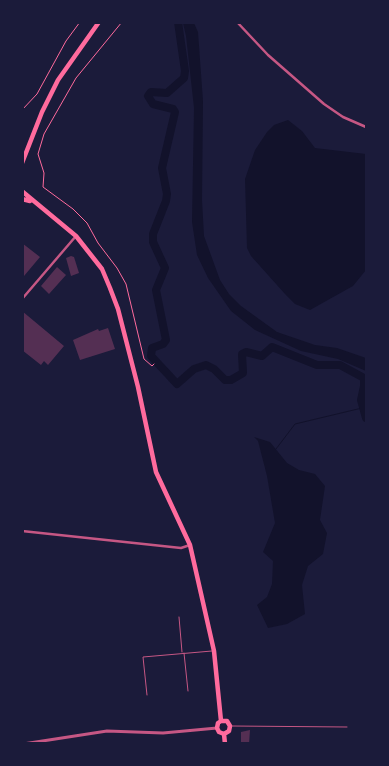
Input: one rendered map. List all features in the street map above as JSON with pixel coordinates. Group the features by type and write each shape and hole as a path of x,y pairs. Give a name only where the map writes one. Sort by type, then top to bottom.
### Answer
{"main road":[{"path":"22,163 42,112 58,80 99,22"},
{"path":"23,192 30,201 76,236 102,269 118,309 138,387 156,472 190,545 214,651 222,721"},
{"path":"22,199 30,201"},
{"path":"227,721 230,726 229,731 224,734 219,732 217,728 218,723 227,721"},
{"path":"224,734 225,744"}],"street":[{"path":"237,22 268,55 324,104 343,117 366,127"},
{"path":"22,299 76,236"},
{"path":"22,531 181,548 190,545"},
{"path":"23,744 107,731 163,733 217,728"},
{"path":"55,738 57,744"}],"lane":[{"path":"179,617 188,691"},
{"path":"147,695 144,657 214,651"},
{"path":"230,726 347,728"}],"path":[{"path":"22,110 36,94 66,41 80,22"},
{"path":"122,22 76,78 44,134 38,154 44,173 43,187 87,222 98,243 117,268 126,284 144,359 152,366 154,364"}],"shaded area":[{"path":"183,23 194,23 198,32 203,101 202,200 204,236 220,280 229,294 241,306 277,332 315,345 337,348 366,358 366,371 338,359 301,351 255,330 231,311 208,278 197,255 192,222 194,108"},
{"path":"288,120 302,131 315,148 366,154 366,270 353,286 310,310 295,304 251,256 247,248 245,179 255,150 267,132 274,125"},
{"path":"254,437 270,442 287,463 299,470 315,474 325,486 320,520 327,533 323,554 308,566 302,585 305,614 287,624 268,628 257,605 267,597 272,584 273,561 263,552 275,523 267,476 258,441"}],"building":[{"path":"22,243 40,257 24,276 22,275"},
{"path":"74,257 79,273 71,276 66,258"},
{"path":"57,267 66,275 49,294 41,286"},
{"path":"22,311 64,346 48,365 44,361 41,365 22,350"},
{"path":"108,328 115,349 80,360 73,340 98,329 99,331"},
{"path":"250,730 249,744 241,744 241,732"}],"waterway":[{"path":"178,22 185,71 184,78 167,93 151,92 148,96 153,104 173,109 175,112 162,168 167,194 166,201 153,234 153,242 165,268 156,290 166,340 163,344 152,348 151,356 177,384 194,369 206,365 214,369 225,380 231,380 243,373 242,354 246,352 262,356 272,347 317,365 340,365 364,378 361,400 366,418"},
{"path":"276,449 295,424 362,408"}]}
